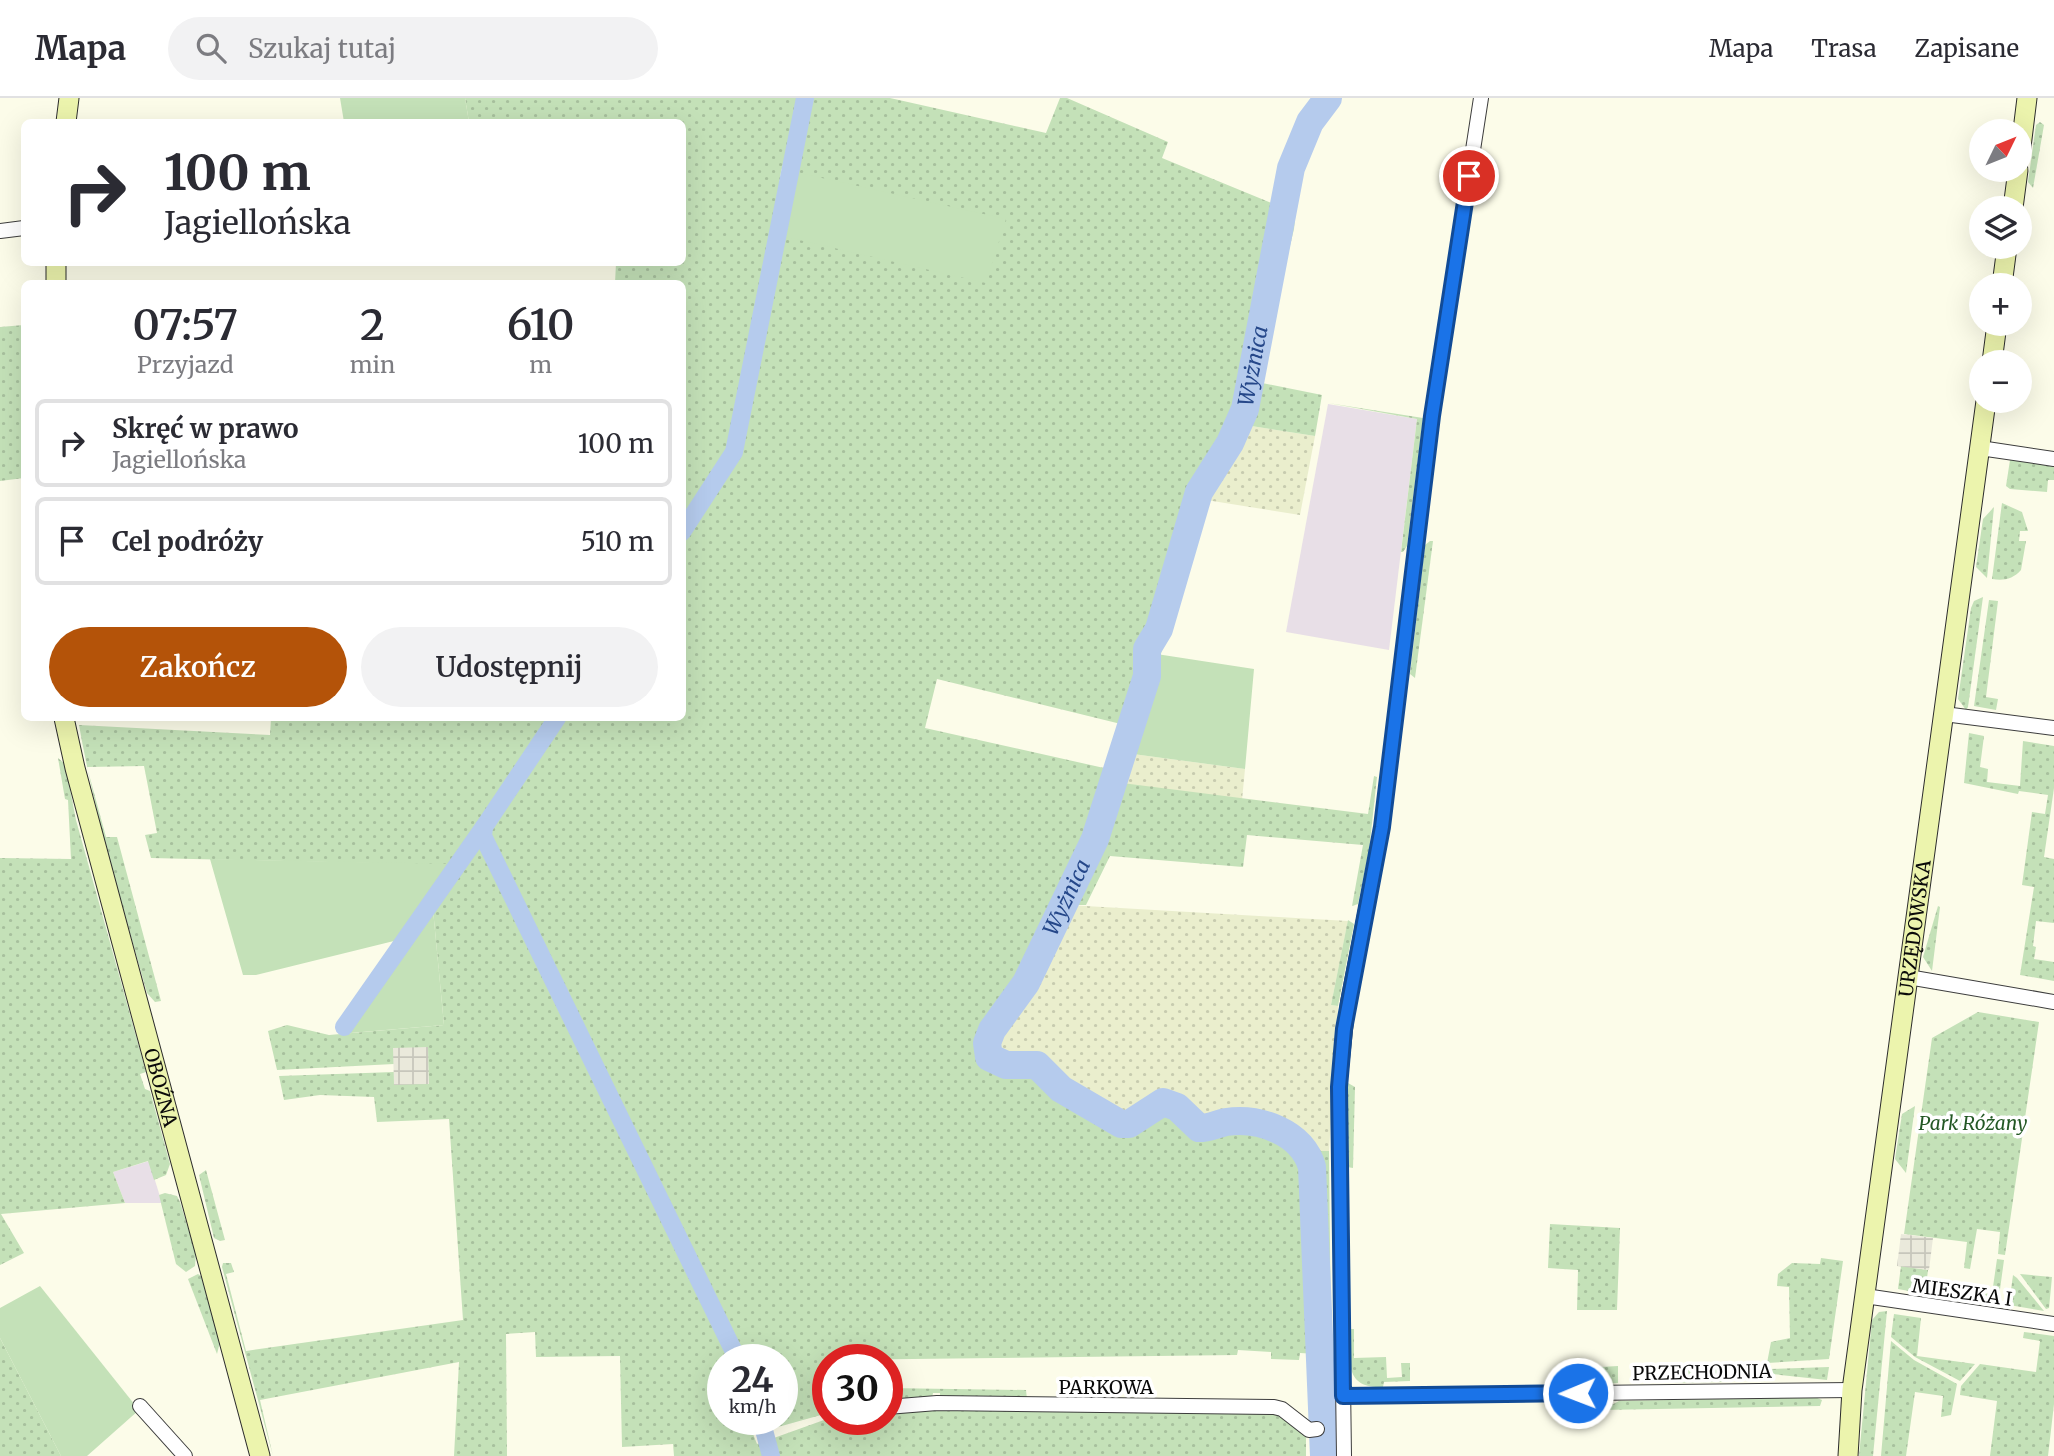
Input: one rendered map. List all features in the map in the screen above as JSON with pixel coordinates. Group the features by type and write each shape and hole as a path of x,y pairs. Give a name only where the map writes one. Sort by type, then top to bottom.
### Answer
{"street":[{"path":"66,119 69,98"},
{"path":"1344,1456 1330,1429 1343,1396 1339,1087 1344,1029 1382,827 1432,416 1481,98"},
{"path":"2024,119 2027,98"},
{"path":"0,231 21,228"},
{"name":"URZĘDOWSKA","path":"1848,1456 1852,1390 1984,413"},
{"path":"1980,448 2054,459"},
{"path":"1944,714 2054,728"},
{"name":"OBOŹNA","path":"65,721 260,1456"},
{"path":"1908,977 2054,1002"},
{"name":"MIESZKA I","path":"1865,1296 2054,1324"},
{"name":"PRZECHODNIA","path":"1343,1396 1852,1390"},
{"name":"PARKOWA","path":"903,1406 937,1403 1274,1407 1282,1409 1309,1430 1330,1429"},
{"path":"140,1406 185,1456"}],"shaded area":[{"path":"1328,404 1417,419 1389,650 1286,632"},
{"path":"428,1047 429,1084 394,1085 393,1048"},
{"path":"149,1161 162,1203 125,1203 113,1172"},
{"path":"1901,1234 1933,1238 1929,1270 1897,1266"}],"green space":[{"path":"340,98 465,98 468,119 344,119"},
{"path":"465,98 801,98 781,172 744,410 810,98 890,98 1046,133 1060,98 1067,98 1168,142 1162,158 1274,204 1298,129 1319,98 1337,98 1307,147 1300,170 1294,229 1257,382 1322,395 1315,436 1245,425 1200,499 1171,594 1161,654 1150,653 1149,686 1143,720 1122,783 1368,814 1374,776 1377,777 1369,851 1358,904 1352,906 1363,845 1247,835 1243,867 1110,856 1086,905 1068,905 1026,983 992,1030 987,1043 989,1057 1006,1065 1037,1065 1061,1089 1121,1124 1129,1124 1163,1102 1177,1107 1199,1128 1224,1122 1252,1121 1281,1131 1306,1151 1329,1151 1332,1425 1315,1425 1312,1422 1312,1395 1317,1395 1318,1354 1300,1353 1299,1360 1271,1359 1271,1352 1238,1350 1237,1355 903,1359 903,1344 812,1344 812,1417 798,1421 798,1344 707,1344 707,1435 753,1435 757,1444 782,1435 798,1435 798,1429 812,1424 812,1435 903,1435 903,1411 934,1407 1277,1412 1306,1432 1306,1456 674,1456 673,1444 622,1447 620,1356 536,1357 535,1332 506,1334 507,1456 454,1456 459,1362 260,1400 273,1456 223,1263 231,1263 234,1272 226,1274 246,1351 463,1320 449,1119 377,1122 374,1097 320,1095 284,1100 279,1076 394,1072 394,1064 277,1070 268,1031 287,1025 329,1035 444,1025 432,899 456,865 151,858 145,835 157,833 144,766 87,767 79,725 270,735 271,721 686,721 686,280 615,280 616,266 686,266 686,119 468,119","holes":["937,679 1125,725 1113,770 925,728"]},
{"path":"2040,122 2044,125 2033,188 2028,182 2032,182 2036,125"},
{"path":"795,172 1006,219 986,283 782,236"},
{"path":"21,325 21,478 0,481 0,327"},
{"path":"1328,403 1423,418 1407,546 1403,552 1417,419"},
{"path":"1245,425 1315,436 1300,515 1200,499"},
{"path":"2010,460 2054,466 2054,480 2048,480 2047,492 2010,489 2006,486"},
{"path":"2002,503 2022,512 2028,531 2020,531 2019,541 2026,541 2021,570 2011,577 1996,580 1992,579"},
{"path":"1994,507 1987,578 1976,567 1983,519"},
{"path":"1433,541 1415,678 1410,674 1425,545"},
{"path":"1983,597 1966,710 1958,699 1971,608 1974,601"},
{"path":"1989,600 1998,601 1986,697 1998,699 1996,710 1974,706"},
{"path":"1150,653 1254,669 1245,769 1133,754 1151,677"},
{"path":"1969,733 1984,736 1980,767 1988,769 1987,782 2020,786 2023,741 2054,746 2054,788 2044,857 2054,859 2054,923 2036,921 2033,946 2036,947 2034,959 2054,962 2054,981 2020,975 2034,887 2022,885 2032,812 2045,814 2048,795 2019,791 2018,794 1964,783"},
{"path":"1133,754 1245,769 1242,800 1121,784"},
{"path":"58,758 65,764 76,820 146,1072 140,1074 145,1089 150,1091 170,1164 166,1175 154,1180 148,1161 113,1172 125,1203 1,1214 24,1253 0,1265 0,858 71,859 68,800 65,799"},
{"path":"88,771 106,837 117,837 161,1001 155,1002 147,993"},
{"path":"210,859 457,864 432,899 444,1025 339,1034 402,939 256,975 243,975"},
{"path":"1068,905 1348,921 1331,1005 1338,1006 1329,1151 1306,1151 1281,1131 1224,1122 1199,1128 1185,1113 1156,1104 1129,1124 1121,1124 1061,1089 1037,1065 1006,1065 989,1057 987,1043 992,1030 1026,983"},
{"path":"1938,906 1940,907 1932,971 1923,957"},
{"path":"1348,920 1354,924 1338,1006 1331,1005"},
{"name":"Park Różany","path":"1978,1012 2039,1022 2005,1255 1998,1254 2000,1232 1977,1229 1970,1269 1964,1268 1967,1242 1904,1234 1932,1038"},
{"path":"1348,1083 1355,1087 1353,1168 1347,1167"},
{"path":"1915,1106 1906,1173 1895,1159 1902,1114"},
{"path":"206,1170 225,1240 214,1238 199,1175"},
{"path":"165,1193 177,1196 196,1254 195,1266 186,1272 176,1264 159,1195"},
{"path":"1550,1224 1620,1228 1617,1310 1577,1310 1578,1270 1548,1268"},
{"path":"1821,1258 1843,1261 1829,1359 1767,1363 1771,1342 1790,1338 1789,1287 1777,1286 1778,1274 1792,1263 1820,1264"},
{"path":"1997,1259 2004,1260 1998,1304 1970,1301 1974,1293 1992,1294"},
{"path":"1901,1266 1928,1270 1925,1294 1898,1289"},
{"path":"198,1274 201,1276 220,1342 217,1354 188,1279"},
{"path":"2020,1274 2052,1277 2049,1308 2046,1309"},
{"path":"2013,1275 2017,1278 2044,1311 2009,1305"},
{"path":"40,1286 139,1410 87,1456 61,1456 0,1338 0,1308"},
{"path":"1887,1311 1873,1456 1859,1456 1872,1320 1879,1312"},
{"path":"1894,1314 1921,1318 1917,1356 1975,1364 1960,1381 1915,1357 1891,1337"},
{"path":"1350,1329 1354,1329 1354,1358 1386,1357 1387,1378 1402,1377 1401,1363 1410,1363 1410,1381 1384,1382 1383,1387 1361,1383 1355,1377 1350,1361"},
{"path":"2024,1332 2054,1336 2054,1404 2048,1456 1990,1456 1997,1401 1960,1395 1961,1386 1980,1364 2036,1372 2040,1341 2023,1338"},
{"path":"0,1338 61,1456 0,1456"},
{"path":"1891,1341 1914,1360 1957,1384 1951,1415 1941,1417 1943,1396 1915,1392 1906,1456 1881,1456"},
{"path":"1648,1365 1739,1368 1739,1372 1729,1382 1646,1383"},
{"path":"1618,1366 1618,1383 1590,1385 1583,1378 1583,1368"},
{"path":"1829,1367 1827,1380 1772,1374 1769,1369"},
{"path":"903,1388 1026,1390 1027,1399 940,1398 940,1393 933,1393 932,1398 903,1402"},
{"path":"1815,1397 1822,1400 1820,1406 1602,1410 1619,1401"}],"waterway":[{"path":"686,526 734,452 805,98"},
{"name":"Wyżnica","path":"1324,1456 1312,1167 1299,1144 1278,1130 1252,1122 1226,1122 1199,1128 1177,1107 1163,1102 1129,1124 1121,1124 1061,1089 1037,1065 1006,1065 989,1057 987,1043 992,1030 1026,983 1095,839 1147,676 1147,649 1159,629 1199,492 1230,443 1245,409 1291,168 1310,122 1328,98"},
{"path":"555,721 484,827 483,836 730,1344"},
{"path":"344,1027 484,827"},
{"path":"765,1435 771,1456"}],"route":[{"path":"1469,176 1432,416 1382,827 1344,1029 1339,1087 1343,1396 1578,1393"}]}
